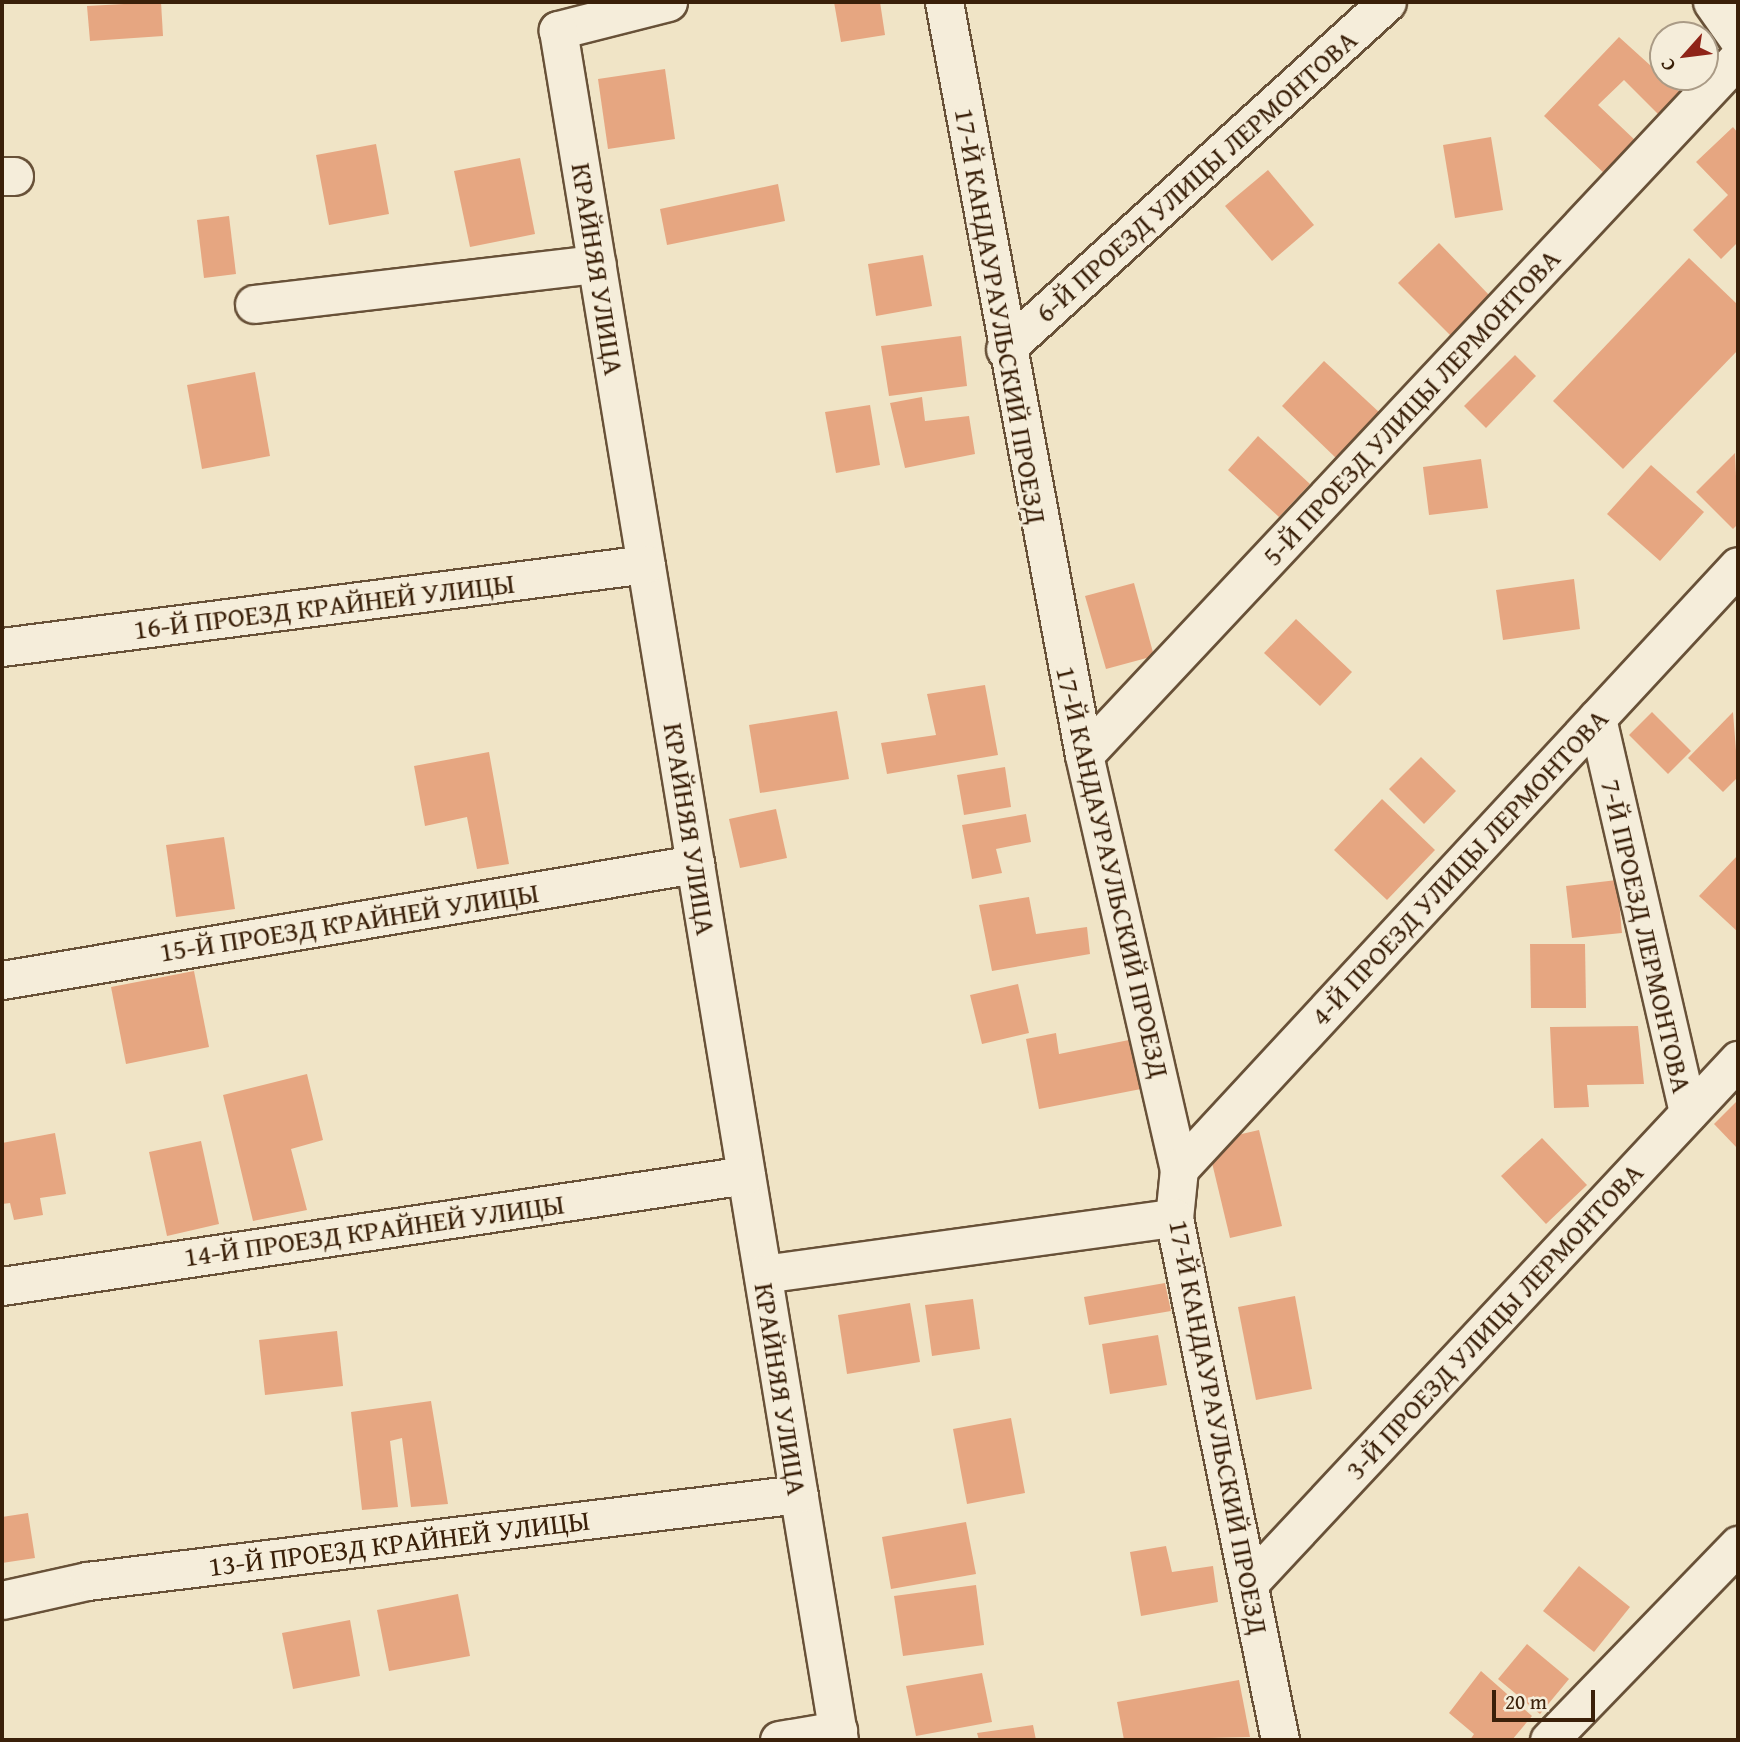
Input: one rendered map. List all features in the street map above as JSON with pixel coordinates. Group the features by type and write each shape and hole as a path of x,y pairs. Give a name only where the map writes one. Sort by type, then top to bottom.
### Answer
{"street":[{"name":"КРАЙНЯЯ УЛИЦА","path":"668,2 558,30 839,1735"},
{"name":"17-Й КАНДАУРАУЛЬСКИЙ ПРОЕЗД","path":"944,2 1005,349 1084,755 1179,1169 1174,1218 1280,1740"},
{"name":"6-Й ПРОЕЗД УЛИЦЫ ЛЕРМОНТОВА","path":"1005,349 1387,2"},
{"path":"1712,2 1738,39"},
{"name":"5-Й ПРОЕЗД УЛИЦЫ ЛЕРМОНТОВА","path":"1084,755 1738,58"},
{"path":"254,304 597,264"},
{"name":"16-Й ПРОЕЗД КРАЙНЕЙ УЛИЦЫ","path":"2,647 646,564"},
{"name":"4-Й ПРОЕЗД УЛИЦЫ ЛЕРМОНТОВА","path":"1179,1169 1738,566"},
{"name":"7-Й ПРОЕЗД ЛЕРМОНТОВА","path":"1597,718 1688,1113"},
{"name":"15-Й ПРОЕЗД КРАЙНЕЙ УЛИЦЫ","path":"2,980 695,864"},
{"name":"3-Й ПРОЕЗД УЛИЦЫ ЛЕРМОНТОВА","path":"1250,1582 1738,1060"},
{"name":"14-Й ПРОЕЗД КРАЙНЕЙ УЛИЦЫ","path":"2,1286 746,1175"},
{"path":"763,1274 1174,1218"},
{"name":"13-Й ПРОЕЗД КРАЙНЕЙ УЛИЦЫ","path":"2,1600 86,1581 799,1494"},
{"path":"1549,1740 1738,1545"},
{"path":"779,1740 839,1735"}],"building":[{"path":"161,2 163,36 90,41 87,6"},
{"path":"834,2 880,2 885,35 841,42"},
{"path":"1619,37 1649,64 1649,91 1679,91 1683,95 1665,121 1624,80 1598,105 1637,142 1606,175 1544,116"},
{"path":"665,69 675,139 608,149 598,79"},
{"path":"1733,127 1738,133 1738,242 1721,259 1693,230 1728,195 1696,162"},
{"path":"1491,137 1503,210 1455,218 1443,145"},
{"path":"376,144 389,214 329,225 316,155"},
{"path":"520,158 535,234 470,247 454,171"},
{"path":"1268,170 1314,225 1272,261 1225,206"},
{"path":"778,184 785,221 667,245 660,209"},
{"path":"229,216 236,274 204,278 197,220"},
{"path":"1439,243 1491,297 1451,336 1398,283"},
{"path":"923,255 932,306 876,316 868,264"},
{"path":"1689,258 1738,305 1738,350 1623,469 1553,401"},
{"path":"961,336 967,386 889,396 881,346"},
{"path":"1515,355 1536,376 1486,428 1464,406"},
{"path":"1324,361 1380,413 1337,459 1282,406"},
{"path":"255,372 270,456 202,469 187,385"},
{"path":"922,397 925,421 969,416 975,454 905,468 890,403"},
{"path":"870,405 880,465 836,473 825,412"},
{"path":"1258,436 1310,484 1279,517 1228,470"},
{"path":"1735,453 1738,524 1733,529 1696,492"},
{"path":"1481,459 1488,508 1429,515 1423,467"},
{"path":"1651,465 1704,512 1660,561 1607,514"},
{"path":"1574,579 1580,629 1503,640 1496,590"},
{"path":"1134,583 1154,656 1106,669 1085,596"},
{"path":"1296,619 1352,672 1320,706 1264,653"},
{"path":"985,685 998,755 887,774 881,743 936,735 927,694"},
{"path":"837,711 849,779 760,793 749,725"},
{"path":"1652,712 1691,751 1668,774 1629,735"},
{"path":"1733,712 1738,777 1723,792 1688,758"},
{"path":"489,752 509,864 477,869 467,817 425,826 414,766"},
{"path":"1421,757 1456,791 1424,824 1389,789"},
{"path":"1005,767 1011,807 964,815 957,775"},
{"path":"1382,799 1435,850 1387,900 1334,850"},
{"path":"776,809 787,858 740,868 729,819"},
{"path":"1026,814 1031,842 996,849 1002,873 972,879 962,825"},
{"path":"224,837 235,909 176,917 166,845"},
{"path":"1738,855 1738,932 1699,896"},
{"path":"1617,880 1622,933 1572,938 1566,886"},
{"path":"1029,897 1036,934 1087,927 1090,954 992,971 979,905"},
{"path":"1530,944 1585,944 1586,1008 1531,1008"},
{"path":"194,971 209,1047 126,1064 111,987"},
{"path":"1018,984 1029,1033 982,1044 970,995"},
{"path":"1638,1026 1644,1084 1587,1085 1589,1107 1554,1108 1550,1027"},
{"path":"1056,1033 1059,1054 1129,1040 1141,1089 1039,1109 1026,1039"},
{"path":"307,1074 323,1140 291,1149 307,1210 253,1221 223,1095"},
{"path":"1738,1100 1738,1149 1714,1124"},
{"path":"1259,1130 1282,1226 1230,1238 1207,1142"},
{"path":"55,1133 66,1194 40,1198 43,1215 14,1220 10,1203 2,1204 2,1143"},
{"path":"1542,1138 1587,1185 1546,1224 1501,1176"},
{"path":"201,1141 219,1224 167,1236 149,1152"},
{"path":"1165,1283 1171,1311 1089,1325 1084,1297"},
{"path":"1295,1296 1312,1389 1256,1400 1238,1307"},
{"path":"973,1299 980,1349 932,1356 925,1305"},
{"path":"910,1303 920,1362 847,1374 838,1315"},
{"path":"337,1331 343,1386 265,1395 259,1340"},
{"path":"1158,1335 1167,1385 1110,1394 1102,1344"},
{"path":"431,1401 448,1504 411,1507 402,1438 390,1441 398,1507 362,1510 351,1412"},
{"path":"1011,1418 1025,1493 967,1504 953,1429"},
{"path":"28,1513 35,1558 2,1563 2,1517"},
{"path":"966,1522 976,1574 891,1589 882,1537"},
{"path":"1166,1546 1172,1572 1213,1566 1218,1602 1141,1616 1130,1552"},
{"path":"1579,1566 1630,1607 1594,1652 1543,1611"},
{"path":"976,1585 984,1645 903,1656 894,1596"},
{"path":"458,1594 470,1656 389,1671 377,1610"},
{"path":"350,1620 360,1676 293,1689 282,1633"},
{"path":"1527,1644 1569,1679 1540,1714 1498,1679"},
{"path":"1481,1671 1532,1716 1512,1740 1470,1740 1474,1734 1449,1713"},
{"path":"982,1673 992,1722 916,1736 906,1686"},
{"path":"1239,1680 1250,1737 1124,1740 1117,1702"},
{"path":"1033,1725 1036,1740 979,1740 977,1733"}]}
